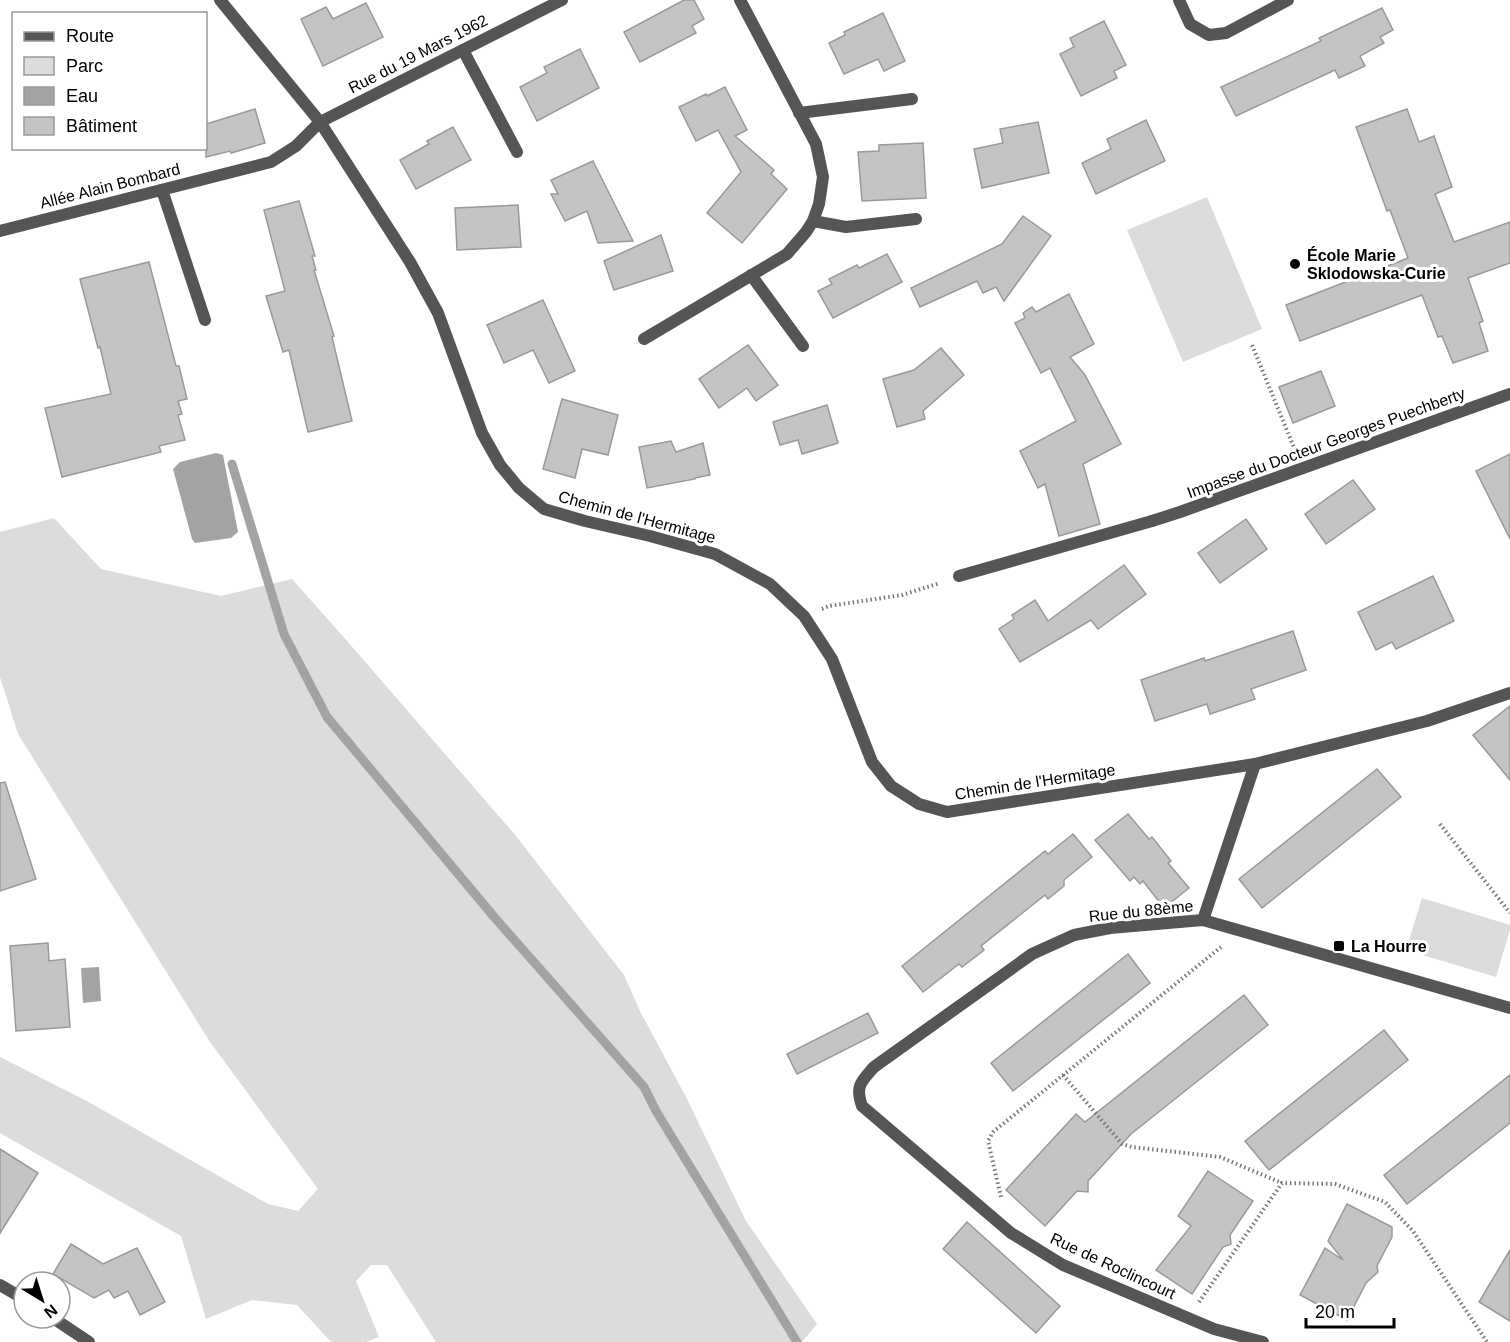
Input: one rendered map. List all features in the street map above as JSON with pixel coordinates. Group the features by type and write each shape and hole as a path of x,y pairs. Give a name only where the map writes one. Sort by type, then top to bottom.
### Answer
{"street":[{"name":"Chemin de l'Hermitage","path":"220,0 320,122 410,262 438,313 482,433 500,465 519,488 544,509 715,554 771,584 804,616 832,659 872,762 891,786 919,804 948,812 1254,765 1427,721 1510,693"},
{"name":"Rue du 19 Mars 1962","path":"320,122 562,0"},
{"path":"644,339 787,254 806,232 819,204 823,177 816,144 740,0"},
{"path":"1179,0 1190,24 1209,35 1226,33 1288,0"},
{"path":"463,50 517,152"},
{"path":"799,112 912,99"},
{"name":"Allée Alain Bombard","path":"0,231 271,162 296,146 320,122"},
{"path":"162,190 206,320"},
{"path":"813,221 846,227 916,219"},
{"path":"751,275 803,346"},
{"name":"Impasse du Docteur Georges Puechberty","path":"959,576 1180,512 1510,394"},
{"path":"1203,920 1254,765"},
{"name":"Rue du 88ème","path":"858,1096 860,1083 873,1067 1032,954 1074,935 1110,928 1203,920 1510,1008"},
{"name":"Rue de Roclincourt","path":"858,1096 862,1106 874,1117 1011,1233 1063,1265 1214,1329 1263,1342"},
{"path":"71,1330 90,1342"}],"path":[{"path":"1252,345 1303,468"},
{"path":"804,616 829,606 902,595 959,576"},
{"path":"1440,824 1510,913"},
{"path":"1011,1233 988,1141 993,1132 1241,931"},
{"path":"1063,1076 1122,1144 1220,1156 1282,1183 1335,1184 1385,1202 1413,1231 1487,1342"},
{"path":"1188,1318 1282,1183"}],"green space":[{"path":"1207,197 1262,329 1183,362 1127,230"},
{"path":"54,518 101,569 221,596 292,579 516,836 624,975 746,1221 817,1324 802,1342 436,1342 387,1265 371,1265 356,1281 379,1337 366,1342 331,1342 297,1305 252,1300 206,1319 181,1236 0,1133 0,1057 85,1100 268,1204 298,1211 318,1189 210,1042 18,734 0,677 0,532"},
{"path":"1422,898 1510,925 1496,977 1406,950"}],"water":[{"path":"216,453 223,455 238,532 231,538 195,543 173,469 180,462"},
{"path":"99,967 101,1001 83,1003 81,968"}],"building":[{"path":"684,0 694,0 704,19 692,26 696,33 640,62 624,32"},
{"path":"366,3 383,37 323,66 301,19 326,7 333,19"},
{"path":"1382,8 1393,30 1380,37 1384,43 1360,56 1365,66 1339,78 1335,70 1236,116 1221,87 1321,41 1319,38"},
{"path":"883,13 905,61 884,71 878,59 844,74 829,43 845,35 844,32"},
{"path":"1104,21 1126,65 1114,71 1117,78 1081,96 1060,54 1074,47 1070,38"},
{"path":"580,49 599,88 537,121 520,87 547,73 544,67"},
{"path":"725,87 747,130 735,136 774,170 771,174 787,189 742,243 707,213 741,172 718,130 696,141 679,107"},
{"path":"255,109 265,143 231,153 230,151 206,157 207,124"},
{"path":"1407,109 1419,142 1434,136 1452,187 1435,194 1454,242 1510,222 1510,263 1468,278 1483,321 1479,323 1488,351 1453,363 1442,336 1438,337 1422,295 1300,341 1286,305 1408,258 1390,210 1387,211 1356,127"},
{"path":"1146,120 1165,161 1096,194 1082,163 1111,149 1107,139"},
{"path":"1038,122 1049,173 982,188 974,149 1003,143 1000,129"},
{"path":"453,127 471,160 416,189 400,160 429,144 427,141"},
{"path":"923,143 926,198 862,201 858,152 879,151 879,145"},
{"path":"593,161 633,241 598,243 587,211 565,221 551,194 558,194 551,180"},
{"path":"299,201 315,256 312,256 316,270 314,270 334,336 332,337 352,421 308,432 289,350 283,352 266,296 285,291 264,210"},
{"path":"518,205 521,247 457,250 455,208"},
{"path":"1023,216 1051,236 1004,301 996,287 983,293 977,281 920,307 911,288 1002,244"},
{"path":"661,235 673,271 614,290 604,261"},
{"path":"887,254 902,282 833,318 818,291 832,284 829,279"},
{"path":"149,262 187,399 178,401 182,414 178,415 185,440 159,446 161,452 62,477 45,408 111,394 80,279"},
{"path":"1069,294 1094,344 1070,357 1085,375 1121,444 1083,464 1100,524 1059,536 1045,484 1038,488 1020,451 1076,421 1050,368 1041,373 1015,323 1025,318 1023,313 1032,307 1036,312"},
{"path":"543,300 575,371 549,383 533,350 504,363 487,325"},
{"path":"748,345 778,385 756,401 747,388 719,408 699,379"},
{"path":"941,348 964,375 923,411 925,419 897,427 883,379 914,370"},
{"path":"1321,371 1335,406 1293,423 1279,387"},
{"path":"562,399 618,415 608,455 582,449 575,478 543,469"},
{"path":"827,405 838,443 802,454 798,440 780,445 773,422"},
{"path":"671,441 676,452 703,443 710,475 647,488 639,447"},
{"path":"1510,454 1510,539 1476,471"},
{"path":"1353,480 1375,509 1326,544 1305,514"},
{"path":"1246,519 1267,549 1220,583 1198,553"},
{"path":"1124,565 1146,594 1098,629 1091,620 1020,662 999,629 1014,619 1012,615 1035,600 1048,621"},
{"path":"1433,576 1454,621 1396,649 1392,642 1376,650 1358,612"},
{"path":"1293,631 1306,670 1251,689 1255,699 1210,714 1207,704 1155,721 1141,680"},
{"path":"1510,706 1510,780 1473,735"},
{"path":"1377,769 1401,797 1262,908 1239,879"},
{"path":"5,782 36,879 0,891 0,783"},
{"path":"1128,814 1149,839 1152,837 1171,861 1168,863 1189,888 1164,908 1143,881 1140,884 1134,877 1130,881 1095,840"},
{"path":"1073,834 1092,857 1064,880 1064,886 1048,899 1045,895 981,946 984,950 962,967 959,964 923,992 902,966 1045,851 1048,854"},
{"path":"48,943 49,961 65,959 70,1027 16,1031 10,946"},
{"path":"1128,954 1150,983 1013,1091 991,1063"},
{"path":"1244,995 1268,1025 1131,1134 1088,1181 1088,1192 1077,1191 1045,1226 1006,1190 1076,1114 1085,1122"},
{"path":"868,1013 878,1033 797,1074 787,1054"},
{"path":"1384,1030 1408,1060 1269,1170 1245,1141"},
{"path":"1510,1075 1510,1123 1407,1204 1384,1175"},
{"path":"0,1149 38,1173 0,1233"},
{"path":"1208,1171 1253,1201 1230,1235 1231,1244 1223,1247 1192,1294 1156,1270 1191,1226 1178,1216"},
{"path":"1347,1204 1392,1227 1392,1237 1377,1266 1378,1272 1366,1283 1347,1320 1300,1295 1325,1248 1343,1260 1328,1241"},
{"path":"967,1222 1060,1306 1036,1333 943,1249"},
{"path":"71,1244 103,1264 137,1248 165,1302 140,1315 128,1291 114,1298 109,1290 94,1298 72,1285 72,1270 55,1270"},
{"path":"1510,1250 1510,1321 1479,1302"}],"waterway":[{"path":"232,464 284,634 327,717 495,918 644,1087 656,1111 797,1342"}],"place":[{"name":"École Marie Sklodowska-Curie","path":"1295,264"},
{"name":"La Hourre","path":"1339,946"}]}
